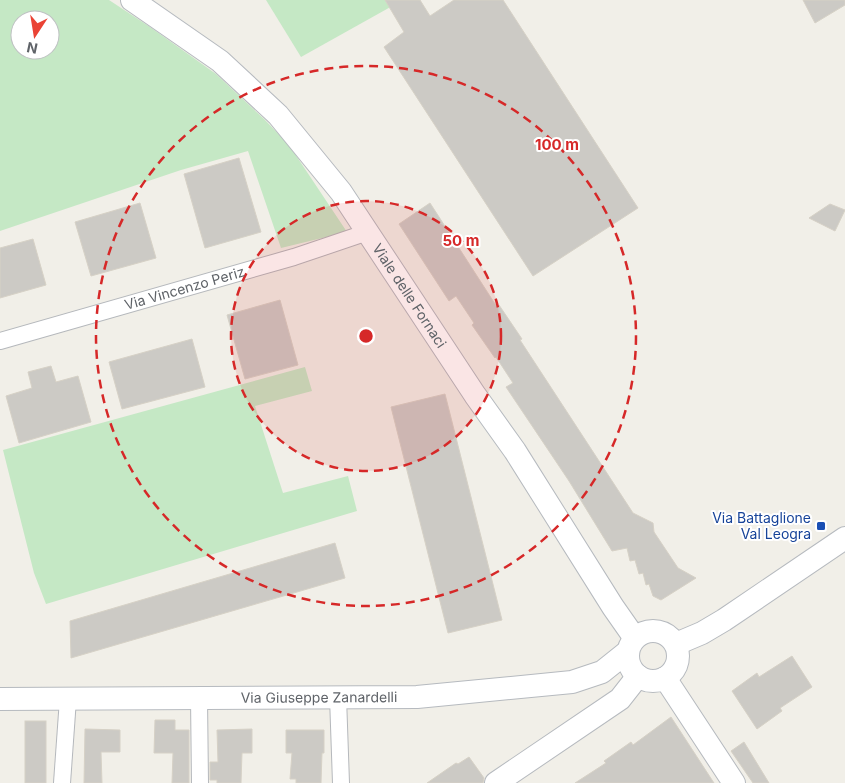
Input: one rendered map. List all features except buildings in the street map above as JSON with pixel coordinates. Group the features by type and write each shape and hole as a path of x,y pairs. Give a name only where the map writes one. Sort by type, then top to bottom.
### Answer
{"street":[{"name":"Viale delle Fornaci","path":"132,0 220,61 278,115 342,192 475,395 515,451 612,607 631,644"},
{"name":"Via Vincenzo Periz","path":"0,341 294,257 368,232"},
{"path":"676,644 702,633 724,620 845,538"},
{"path":"657,630 668,635 676,644 677,663 672,672 665,678 651,681 638,676 631,670 627,661 631,644 645,631 657,630"},
{"name":"Via Giuseppe Zanardelli","path":"0,699 417,698 572,682 602,672 631,644"},
{"path":"496,783 620,699 638,676"},
{"path":"665,678 734,783"},
{"path":"338,697 340,783"},
{"path":"199,698 200,783"},
{"path":"62,783 68,699"}],"green space":[{"path":"0,0 109,0 150,27 216,74 289,145 347,232 281,248 248,151 181,170 0,231"},
{"path":"266,0 403,0 301,57"},
{"path":"305,367 312,391 255,406 283,493 348,476 357,511 46,604 34,573 3,450"}],"place":[{"name":"Via Battaglione Val Leogra","path":"821,526"}]}
